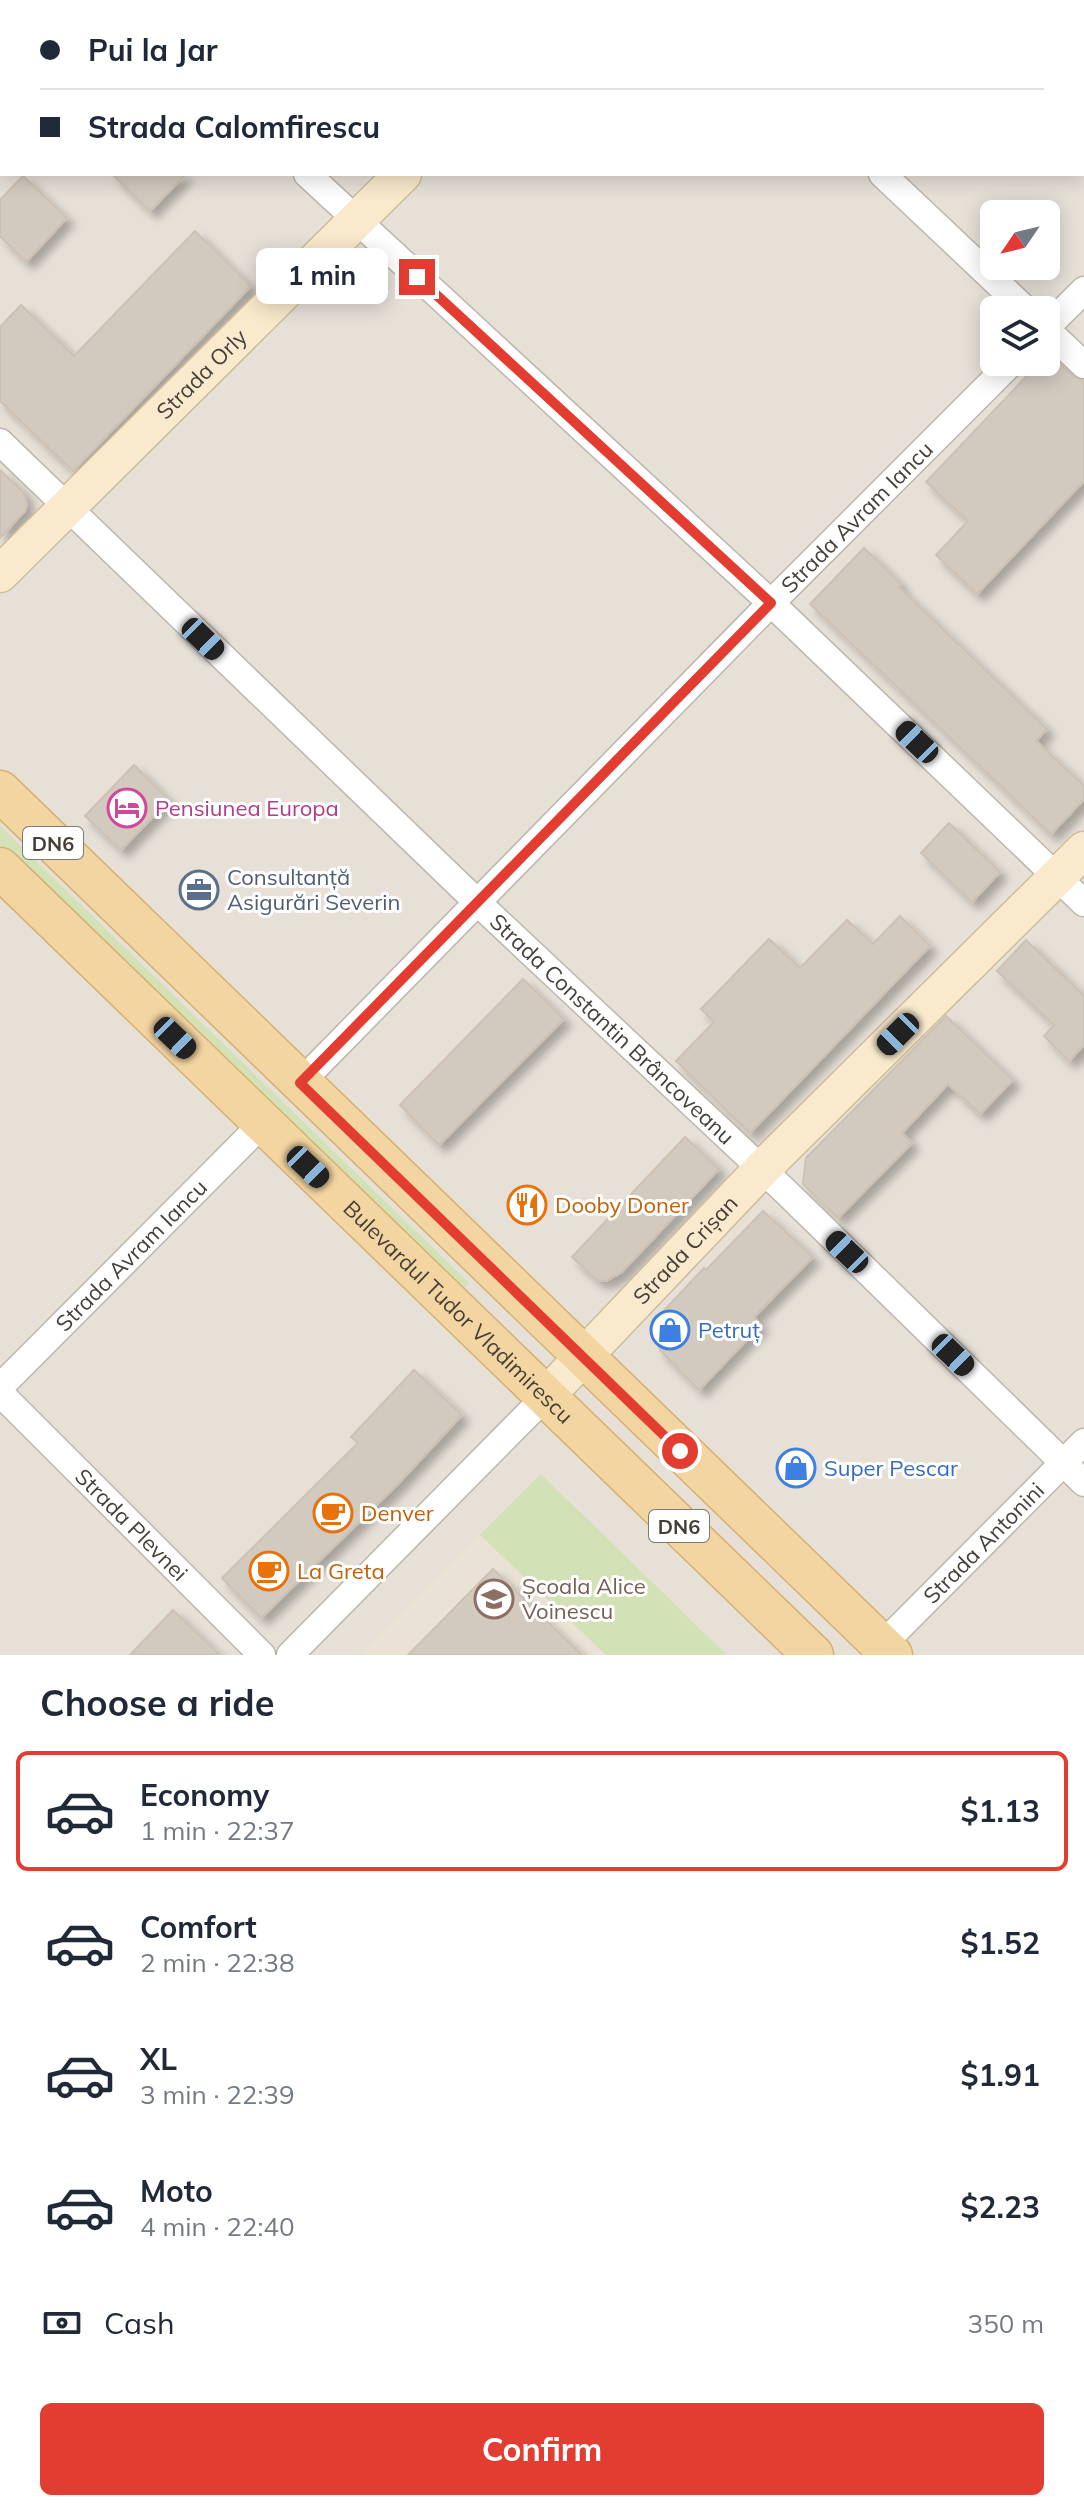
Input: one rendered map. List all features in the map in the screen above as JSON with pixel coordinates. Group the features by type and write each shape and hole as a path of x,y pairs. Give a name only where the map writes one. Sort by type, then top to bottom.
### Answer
{"main road":[{"name":"DN6","path":"0,791 887,1650"},
{"name":"Bulevardul Tudor Vladimirescu","path":"0,868 813,1655"}],"street":[{"path":"309,176 771,603 1084,903"},
{"name":"Strada Orly","path":"0,574 401,176"},
{"path":"884,176 1011,296"},
{"path":"1060,315 1084,290"},
{"path":"1060,342 1084,365"},
{"name":"Strada Avram Iancu","path":"300,1083 998,376"},
{"name":"Strada Constantin Brâncoveanu","path":"0,442 477,902 762,1169 1084,1483"},
{"name":"Strada Crișan","path":"290,1655 584,1357 762,1169 1084,850"},
{"name":"Strada Avram Iancu","path":"0,1387 263,1123"},
{"name":"Strada Plevnei","path":"0,1393 262,1655"},
{"name":"Strada Antonini","path":"887,1650 1084,1442"}],"shaded area":[{"path":"0,176 1084,176 1084,1655 0,1655"},
{"path":"541,1474 727,1655 360,1655"}],"green space":[{"path":"0,826 469,1283 459,1293 0,845"},
{"path":"541,1474 727,1655 606,1655 480,1535"}],"building":[{"path":"23,176 67,218 26,262 0,236 0,200"},
{"path":"114,176 184,176 150,211"},
{"path":"195,231 251,286 73,471 0,401 0,327 21,305 74,356"},
{"path":"1060,364 1074,377 1084,381 1084,481 977,594 936,555 968,521 926,482 1027,376 1060,376"},
{"path":"0,470 24,493 27,505 0,538"},
{"path":"864,548 901,584 899,587 1047,729 1036,741 1084,786 1084,799 1051,834 810,604"},
{"name":"Pensiunea Europa","path":"134,765 169,800 121,850 85,816"},
{"path":"949,823 1000,872 972,902 921,853"},
{"path":"900,916 930,946 750,1133 676,1061 714,1022 701,1009 769,939 800,968 847,920 873,944"},
{"path":"1026,940 1084,996 1084,1045 1069,1061 1044,1036 1054,1025 997,971"},
{"path":"523,979 564,1019 439,1145 400,1105"},
{"path":"946,1016 1013,1080 980,1114 948,1084 902,1133 912,1143 838,1218 803,1184 806,1158"},
{"path":"685,1137 719,1169 622,1272 606,1281 597,1280 572,1257"},
{"path":"763,1211 813,1257 754,1317 761,1325 699,1390 660,1350 655,1320"},
{"path":"414,1370 462,1415 399,1483 261,1618 222,1578 358,1443 351,1437"},
{"name":"Școala Alice Voinescu","path":"493,1569 582,1655 408,1655"},
{"path":"173,1610 220,1655 130,1655"}],"place":[{"name":"Pensiunea Europa","path":"127,808"},
{"name":"Consultanță Asigurări Severin","path":"199,890"},
{"name":"Dooby Doner","path":"527,1205"},
{"name":"Petruț","path":"670,1330"},
{"name":"Super Pescar","path":"796,1468"},
{"name":"Denver","path":"333,1513"},
{"name":"La Greta","path":"269,1571"},
{"name":"Școala Alice Voinescu","path":"494,1599"}],"route":[{"path":"417,277 771,603 300,1083 680,1451"}]}
